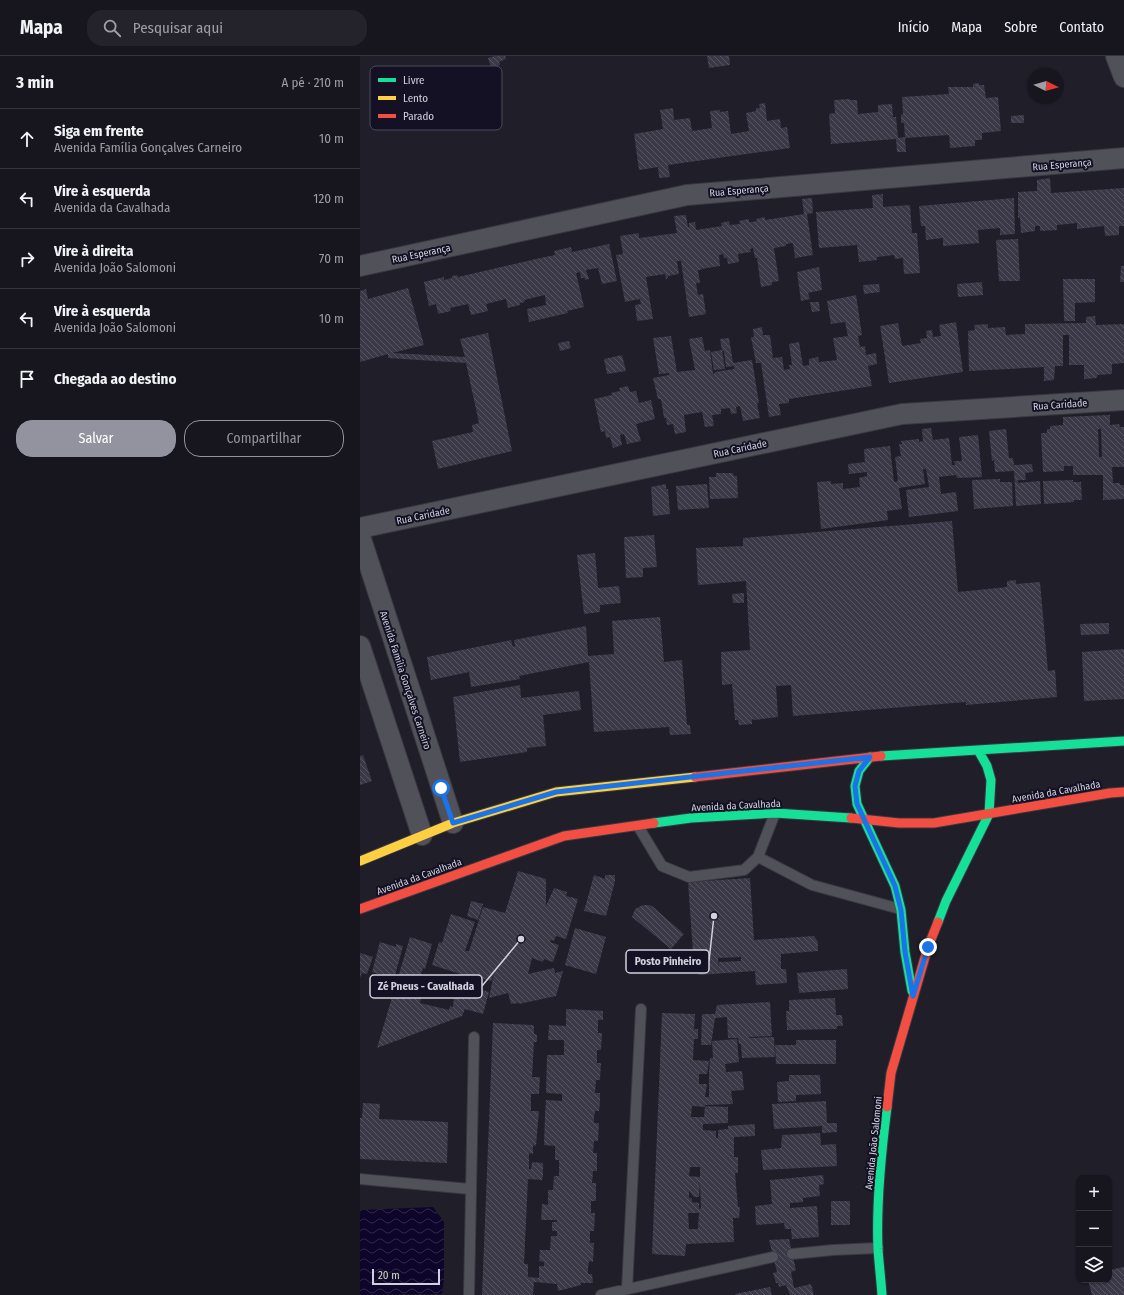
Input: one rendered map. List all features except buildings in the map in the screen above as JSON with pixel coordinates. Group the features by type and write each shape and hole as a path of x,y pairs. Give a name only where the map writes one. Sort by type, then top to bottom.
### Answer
{"main road":[{"path":"360,861 453,823 556,792 870,757 1124,741"},
{"name":"Avenida João Salomoni","path":"882,1295 878,1248 878,1201 881,1151 891,1073 928,947 946,901 989,814 991,780 987,766 978,750"},
{"name":"Avenida João Salomoni","path":"870,757 859,771 855,786 857,804 895,886 901,910 905,952 913,996"},
{"name":"Avenida da Cavalhada","path":"360,909 564,836 691,818 775,812 863,818 899,823 934,823 1110,793 1124,792"}],"street":[{"path":"1116,56 1124,77"},
{"name":"Rua Esperança","path":"360,266 687,195 1124,158"},
{"name":"Rua Caridade","path":"360,528 902,414 1124,400"},
{"name":"Avenida Família Gonçalves Carneiro","path":"360,536 453,823"},
{"path":"360,646 422,835"}],"lane":[{"path":"638,826 662,866 689,877 744,870 758,857 775,812"},
{"path":"758,857 812,885 901,910"},
{"path":"627,1289 640,1009"},
{"path":"469,1295 474,1037"},
{"path":"360,1179 470,1188"},
{"path":"792,1254 878,1248"},
{"path":"601,1295 773,1257"}],"water":[{"path":"433,1207 444,1222 444,1280 442,1294 360,1295 360,1210"}],"traffic: fast":[{"path":"881,756 1124,741"},
{"path":"938,922 946,901 989,814 991,780 987,766 978,750"},
{"path":"870,757 859,771 855,786 857,804 895,886 901,910 905,952 912,991"},
{"path":"654,823 691,818 775,813 851,818"},
{"path":"882,1295 878,1249 878,1196 887,1107"}],"traffic: slow":[{"path":"360,861 453,823 556,792 695,777"}],"traffic: jam":[{"path":"695,777 881,756"},
{"path":"851,818 899,823 934,823 1110,793 1124,792"},
{"path":"360,909 564,836 654,823"},
{"path":"887,1107 891,1073 928,947 938,922"}],"place":[{"name":"Posto Pinheiro","path":"714,916"},
{"name":"Zé Pneus - Cavalhada","path":"521,939"}],"route":[{"path":"441,788 453,823 556,792 870,757 859,771 855,786 857,804 895,886 901,910 905,952 913,996 928,947"}]}
